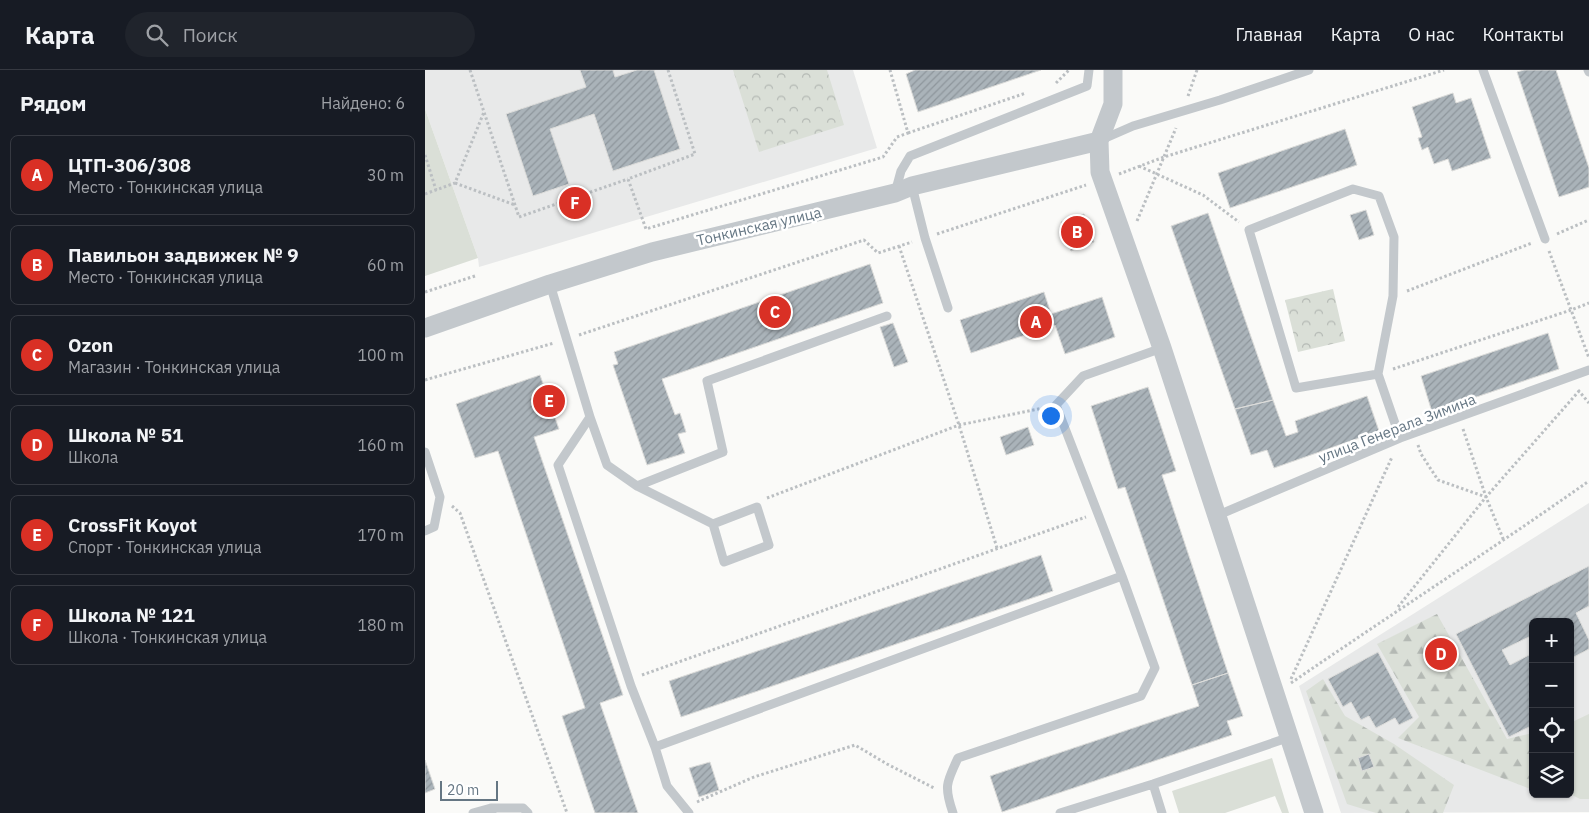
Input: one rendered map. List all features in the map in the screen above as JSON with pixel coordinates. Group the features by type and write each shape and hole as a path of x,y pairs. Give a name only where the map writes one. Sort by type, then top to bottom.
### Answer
{"street":[{"path":"1113,70 1113,104 1099,141 1100,172 1162,348 1314,813"},
{"name":"Тонкинская улица","path":"425,328 550,284 652,252 1099,141"}],"lane":[{"path":"948,308 925,238 903,190 901,171 910,156 1087,86 1089,70"},
{"path":"1099,141 1133,126 1309,70"},
{"path":"1483,70 1545,239"},
{"path":"1378,374 1296,388 1249,230 1353,189 1379,196 1394,237 1393,296 1378,374 1400,438"},
{"path":"550,284 590,417 607,465 637,486 713,524 724,562 769,546 757,507 713,524"},
{"path":"637,486 723,452 707,381 887,316"},
{"path":"953,813 946,794 948,777 957,758 1141,696 1155,668 1122,576 1056,405 1083,376 1162,348"},
{"name":"улица Генерала Зимина","path":"1216,516 1400,438 1589,370"},
{"path":"590,417 558,465 629,679 655,747 667,786 687,810"},
{"path":"425,452 440,497 434,527 425,531"},
{"path":"655,747 1122,576"},
{"path":"1060,813 1153,784 1290,737"},
{"path":"1153,784 1162,813"},
{"path":"473,813 523,808 528,813"}],"path":[{"path":"470,70 519,217 695,154 667,70"},
{"path":"889,70 908,133"},
{"path":"1055,84 1069,70"},
{"path":"1134,229 1197,70"},
{"path":"1116,175 1164,157 1444,70"},
{"path":"628,179 646,229 883,157 897,137 1027,93"},
{"path":"455,182 484,112"},
{"path":"425,155 436,190"},
{"path":"1139,166 1203,195 1249,230"},
{"path":"425,194 455,182 515,206"},
{"path":"1393,296 1545,239 1589,220"},
{"path":"425,380 566,339 864,240 878,253 925,238"},
{"path":"1545,239 1589,358"},
{"path":"899,246 959,424 997,548"},
{"path":"425,292 475,276"},
{"path":"1378,374 1589,303"},
{"path":"1395,611 1486,497 1579,391"},
{"path":"762,500 959,424 1056,405"},
{"path":"1459,417 1486,497 1504,541"},
{"path":"1414,434 1421,454 1438,480 1486,497"},
{"path":"1400,438 1288,684 1395,611 1504,541 1589,481"},
{"path":"440,497 460,513 567,813"},
{"path":"629,679 1098,513"},
{"path":"687,810 754,777 855,745 887,764 946,794"}],"shaded area":[{"path":"425,70 853,70 877,148 479,267 478,258 425,109"},
{"path":"1589,503 1589,812 1341,813 1299,686"}],"green space":[{"path":"733,70 827,70 844,125 759,152"},
{"path":"425,109 478,258 425,276"},
{"path":"1333,289 1345,341 1298,352 1285,300"},
{"path":"1437,614 1507,739 1529,734 1529,788 1398,738 1419,717 1377,644"},
{"path":"1323,679 1345,716 1394,744 1454,785 1443,813 1376,813 1347,804 1306,691"},
{"path":"1589,714 1589,799 1580,799 1574,796 1574,721"},
{"path":"1272,758 1289,813 1282,813 1275,796 1225,813 1179,813 1172,791"}],"building":[{"path":"580,70 613,70 615,77 637,70 654,70 680,149 613,171 594,114 550,129 569,184 533,196 506,114 586,87"},
{"path":"915,70 1041,70 918,112 906,74"},
{"path":"1524,70 1556,70 1589,168 1589,187 1559,197 1517,72"},
{"path":"1453,93 1456,103 1471,98 1491,158 1452,171 1448,159 1434,164 1428,147 1422,150 1418,138 1422,137 1412,107"},
{"path":"1345,129 1357,165 1230,208 1218,173"},
{"path":"1366,210 1374,235 1359,240 1350,215"},
{"path":"1208,213 1273,400 1235,409 1171,226"},
{"path":"1084,214 1094,242 1071,251 1061,222"},
{"path":"870,264 883,303 662,379 675,415 680,413 686,432 678,434 685,453 647,465 613,365 618,364 614,352"},
{"path":"1044,292 1051,314 1102,297 1115,337 1065,354 1055,325 971,353 960,320"},
{"path":"893,323 908,362 894,367 880,327"},
{"path":"1548,333 1559,369 1432,412 1421,376"},
{"path":"540,375 559,429 534,437 623,695 600,703 638,813 595,813 562,716 585,708 498,451 475,458 456,404"},
{"path":"1148,387 1176,471 1162,475 1228,673 1192,685 1125,487 1118,489 1091,406"},
{"path":"1367,396 1379,431 1274,468 1267,450 1251,455 1235,409 1273,400 1286,436 1298,432 1295,421"},
{"path":"1028,427 1034,445 1006,455 1000,437"},
{"path":"1041,555 1053,591 681,717 669,681"},
{"path":"1589,566 1589,606 1576,613 1589,640 1589,649 1574,657 1574,618 1529,618 1529,637 1502,650 1510,665 1529,655 1529,727 1509,737 1456,634"},
{"path":"1378,652 1413,718 1399,725 1395,718 1376,728 1369,716 1361,720 1351,702 1343,707 1328,679"},
{"path":"1228,673 1243,716 1227,721 1232,735 1002,812 990,776 1199,706 1192,685"},
{"path":"1369,754 1374,767 1362,771 1358,758"},
{"path":"425,760 435,789 425,793"},
{"path":"710,762 719,790 699,797 689,768"}],"place":[{"name":"Школа № 121","path":"575,203"},
{"name":"Павильон задвижек № 9","path":"1077,232"},
{"name":"Ozon","path":"775,312"},
{"name":"ЦТП-306/308","path":"1036,322"},
{"name":"CrossFit Koyot","path":"549,401"},
{"name":"Школа № 51","path":"1441,654"}]}
